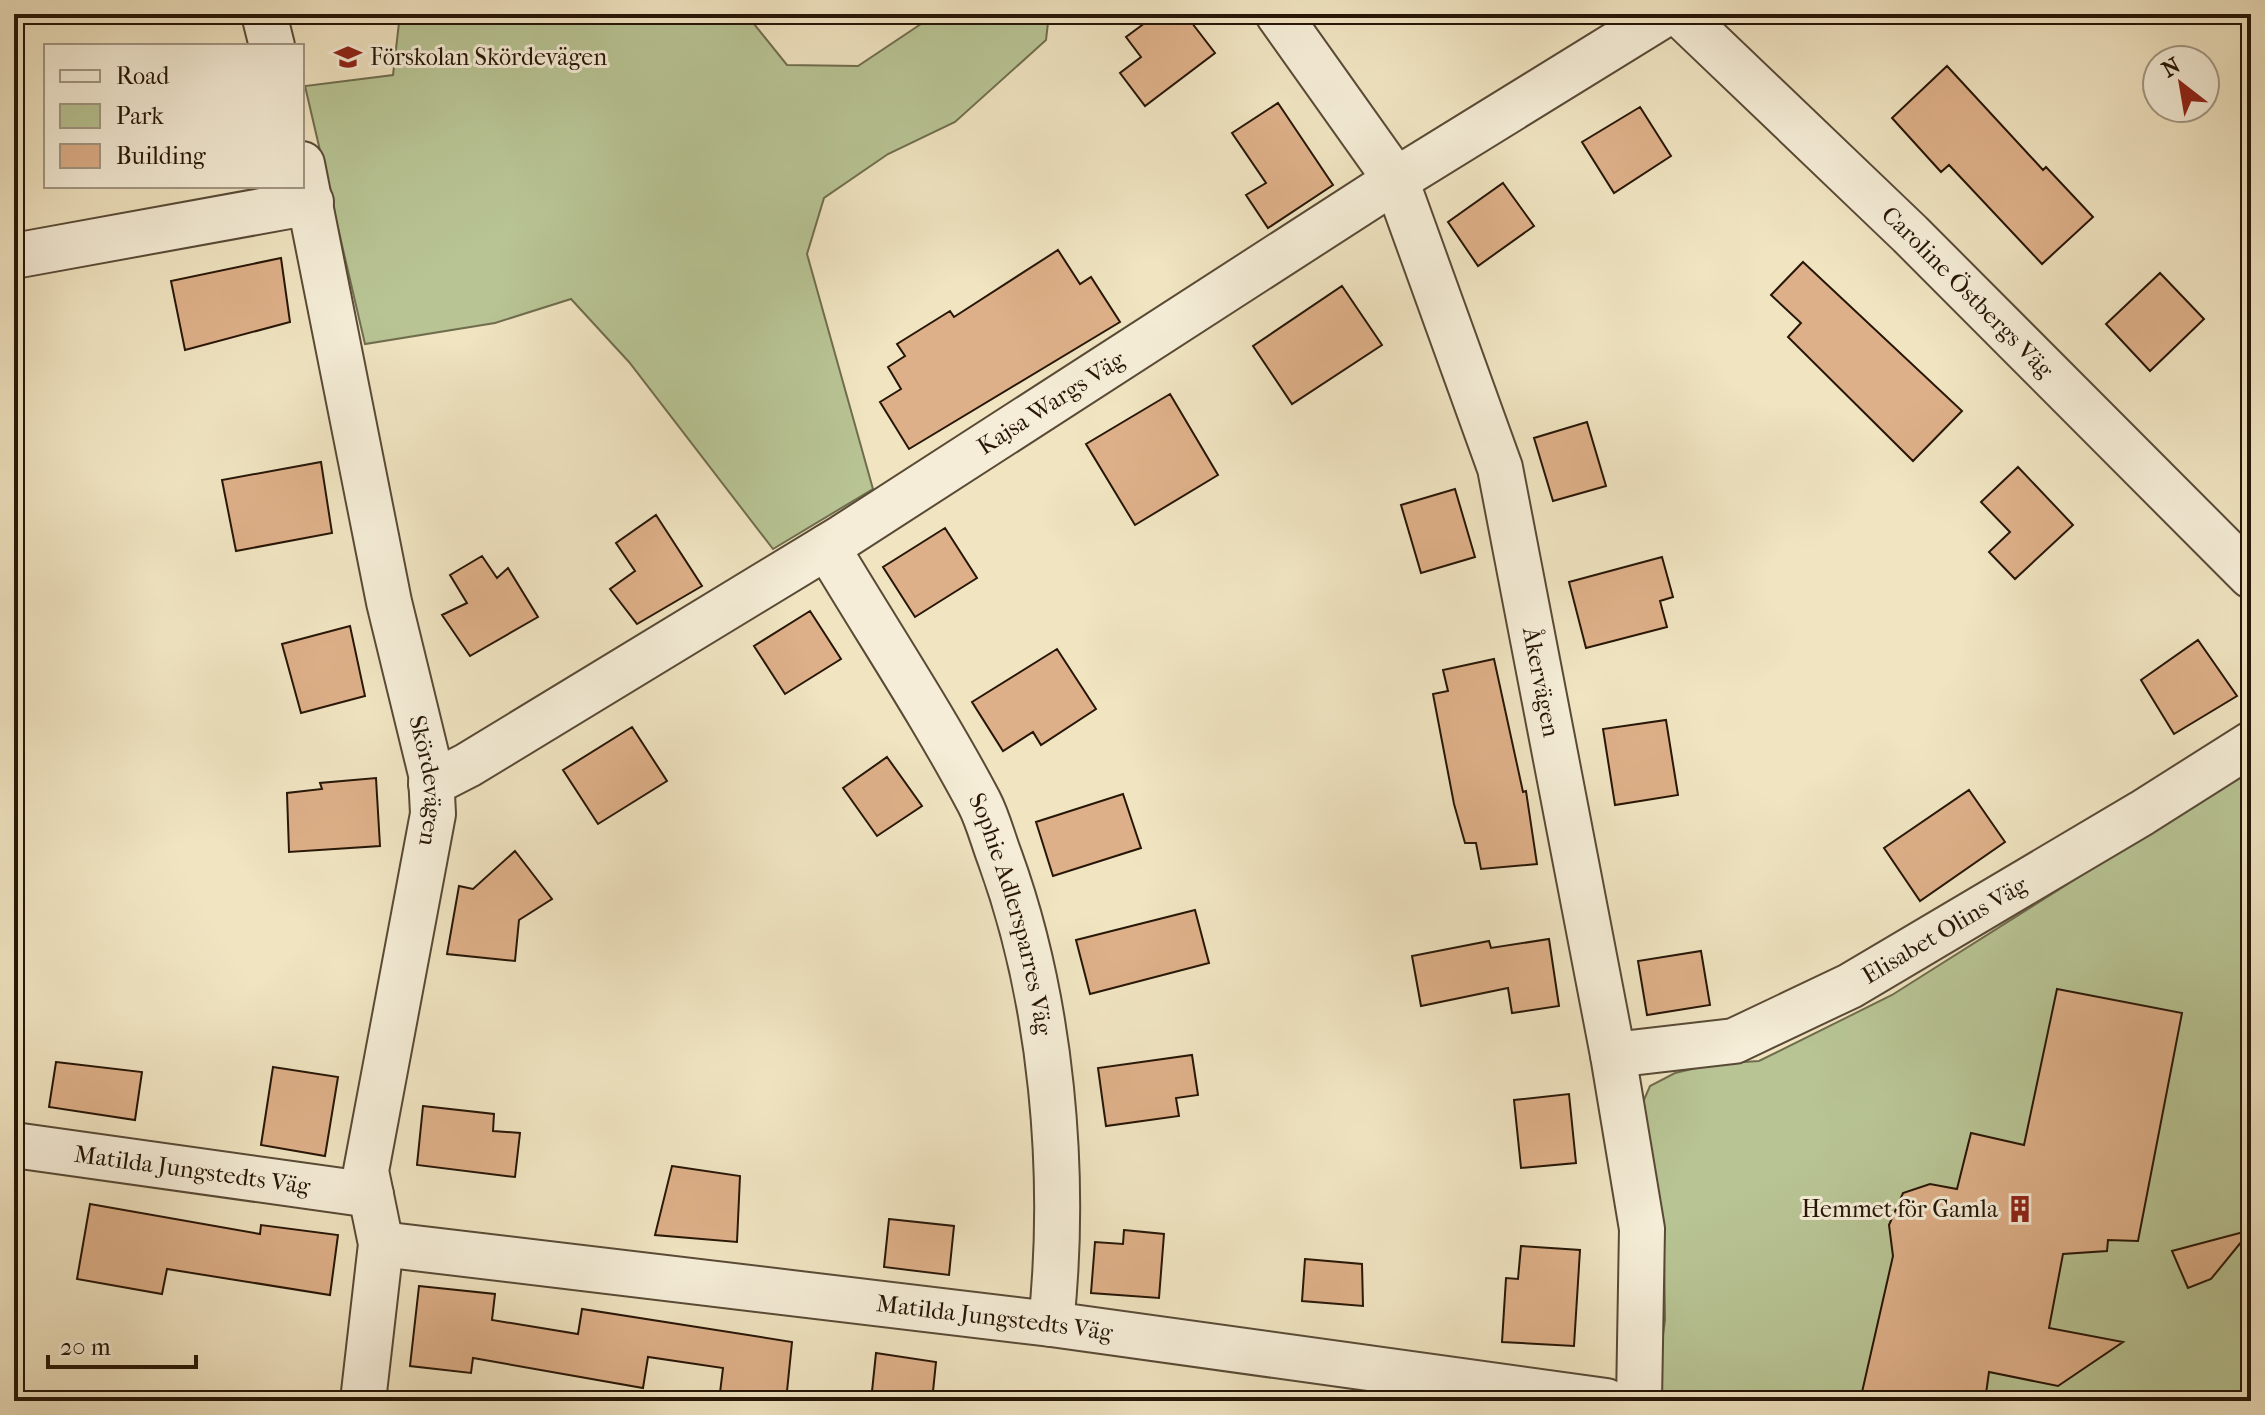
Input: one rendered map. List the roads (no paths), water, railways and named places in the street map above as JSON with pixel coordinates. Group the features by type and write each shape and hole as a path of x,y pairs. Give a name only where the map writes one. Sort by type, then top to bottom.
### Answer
{"street":[{"path":"264,14 272,44"},
{"name":"Åkervägen","path":"1278,14 1396,180 1500,468 1613,1055 1642,1229 1639,1401"},
{"name":"Kajsa Wargs Väg","path":"431,784 482,757 827,547 1396,180 1665,14"},
{"name":"Caroline Östbergs Väg","path":"1680,14 1910,234 2251,576"},
{"name":"Skördevägen","path":"307,183 389,602 431,784 433,814 366,1171 381,1244 363,1401"},
{"path":"14,256 287,188"},
{"name":"Sophie Adlersparres Väg","path":"827,547 980,804 1013,894 1038,991 1051,1111 1058,1256 1051,1324"},
{"name":"Elisabet Olins Väg","path":"1613,1055 1734,1041 1850,986 2142,813 2251,744"},
{"name":"Matilda Jungstedts Väg","path":"14,1145 371,1195"},
{"name":"Matilda Jungstedts Väg","path":"381,1244 1051,1324 1606,1401"}],"place":[{"name":"Förskolan Skördevägen","path":"348,57"},
{"name":"Hemmet för Gamla","path":"2020,1209"}]}
